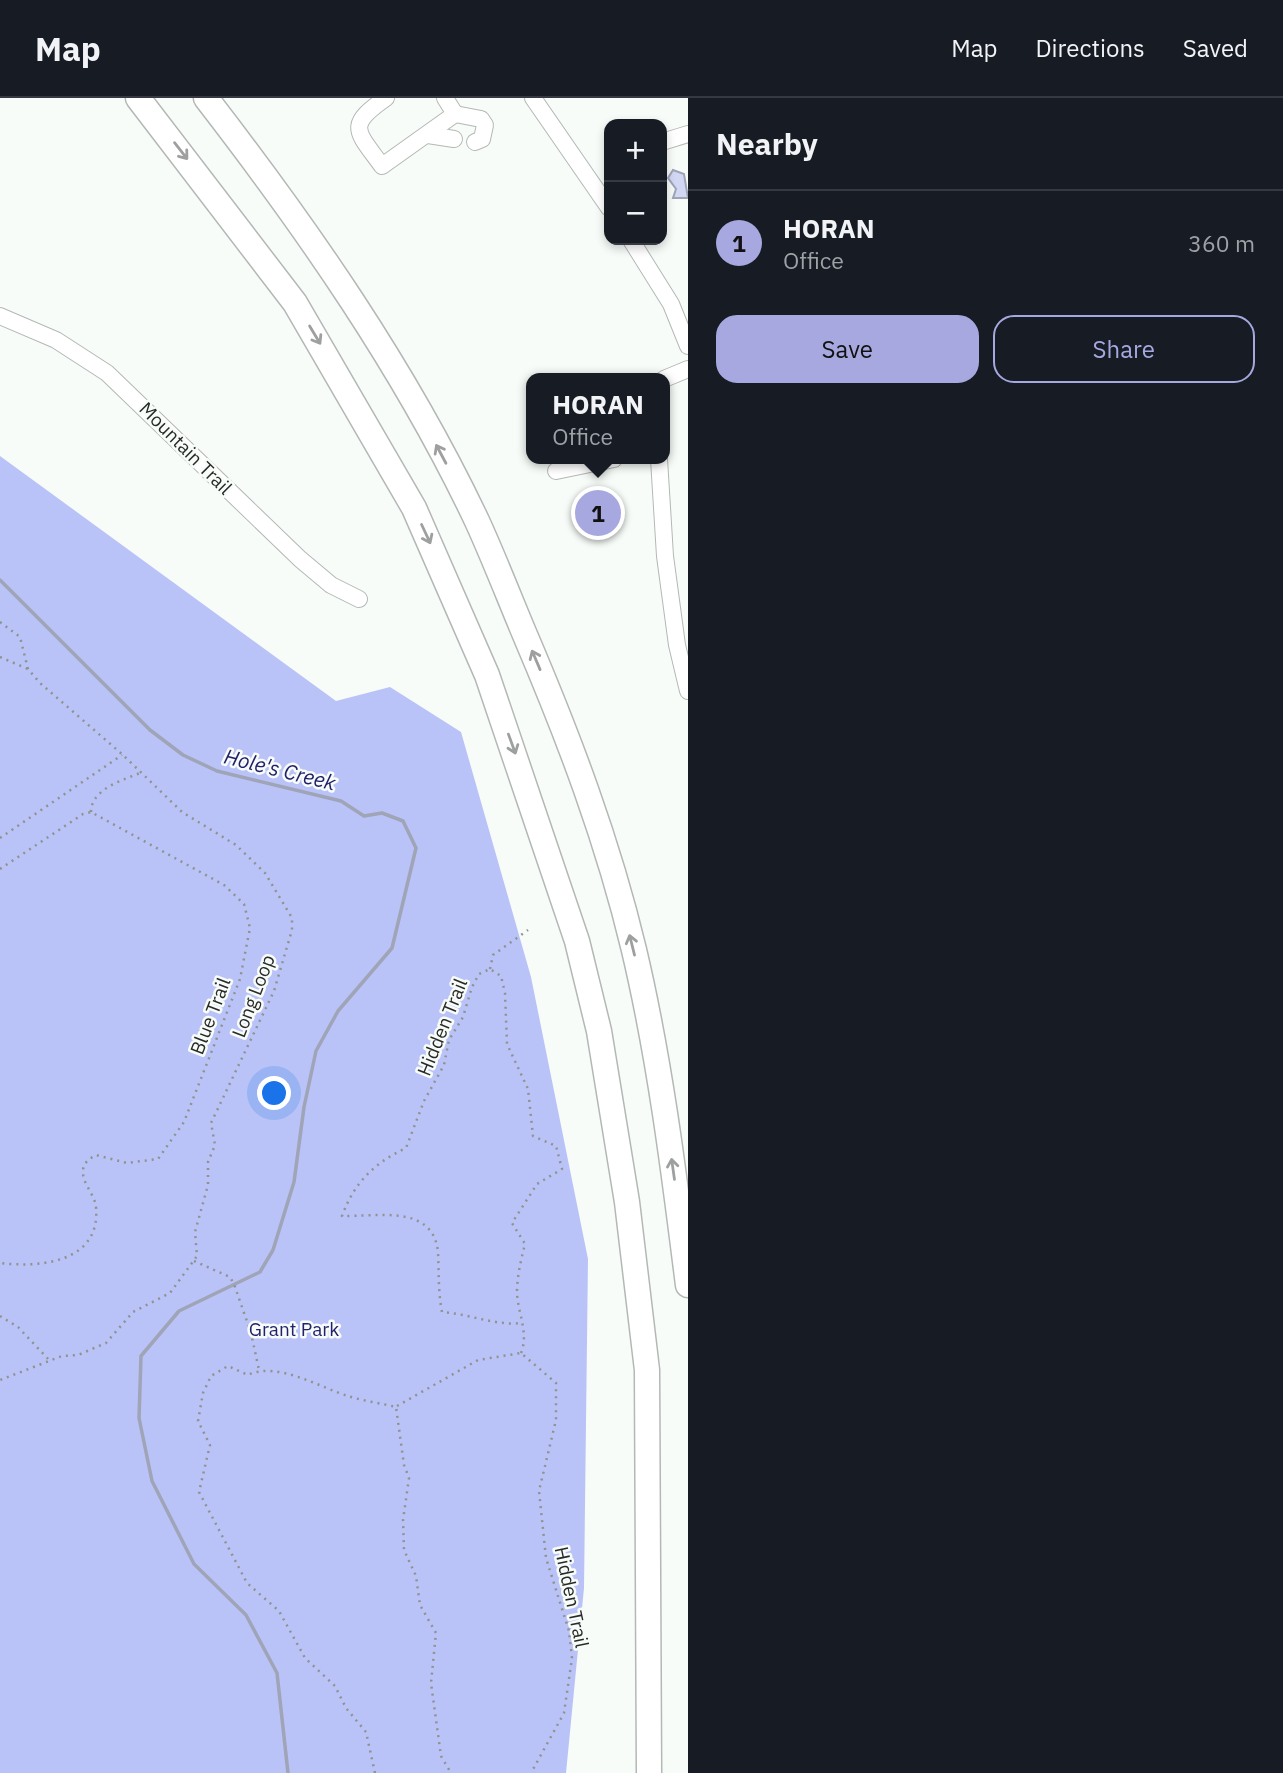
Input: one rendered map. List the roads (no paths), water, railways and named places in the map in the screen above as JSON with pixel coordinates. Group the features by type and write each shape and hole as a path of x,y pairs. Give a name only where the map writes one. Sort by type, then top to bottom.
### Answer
{"highway":[{"path":"138,98 295,303 414,508 487,675 577,941 599,1031 627,1202 647,1370 649,1773"},
{"path":"206,98 269,180 354,303 420,415 476,520 566,730 602,834 634,950 672,1159 688,1285"}],"street":[{"path":"386,98 363,114 358,125 361,136 382,166 455,114"},
{"path":"445,98 455,114 481,119 485,125 485,133 482,139 475,142"},
{"path":"533,98 604,201"},
{"path":"667,140 688,134"},
{"path":"428,135 454,139"},
{"path":"634,245 670,304 688,346"},
{"name":"Mountain Trail","path":"0,316 56,340 107,373 300,559 331,585 359,598"},
{"path":"670,376 688,369"},
{"path":"556,471 590,464"},
{"path":"659,464 665,556 677,645 688,691"}],"waterway":[{"name":"Hole's Creek","path":"0,580 150,730 183,755 217,771 341,801 364,816 382,813 403,821 416,848 392,948 338,1011 316,1051 304,1107 294,1182 273,1250 260,1272 179,1311 141,1356 139,1418 152,1481 194,1564 246,1615 277,1673 288,1773"}],"place":[{"name":"HORAN","path":"598,513"}],"park label":[{"name":"Grant Park","path":"294,1329"}]}
